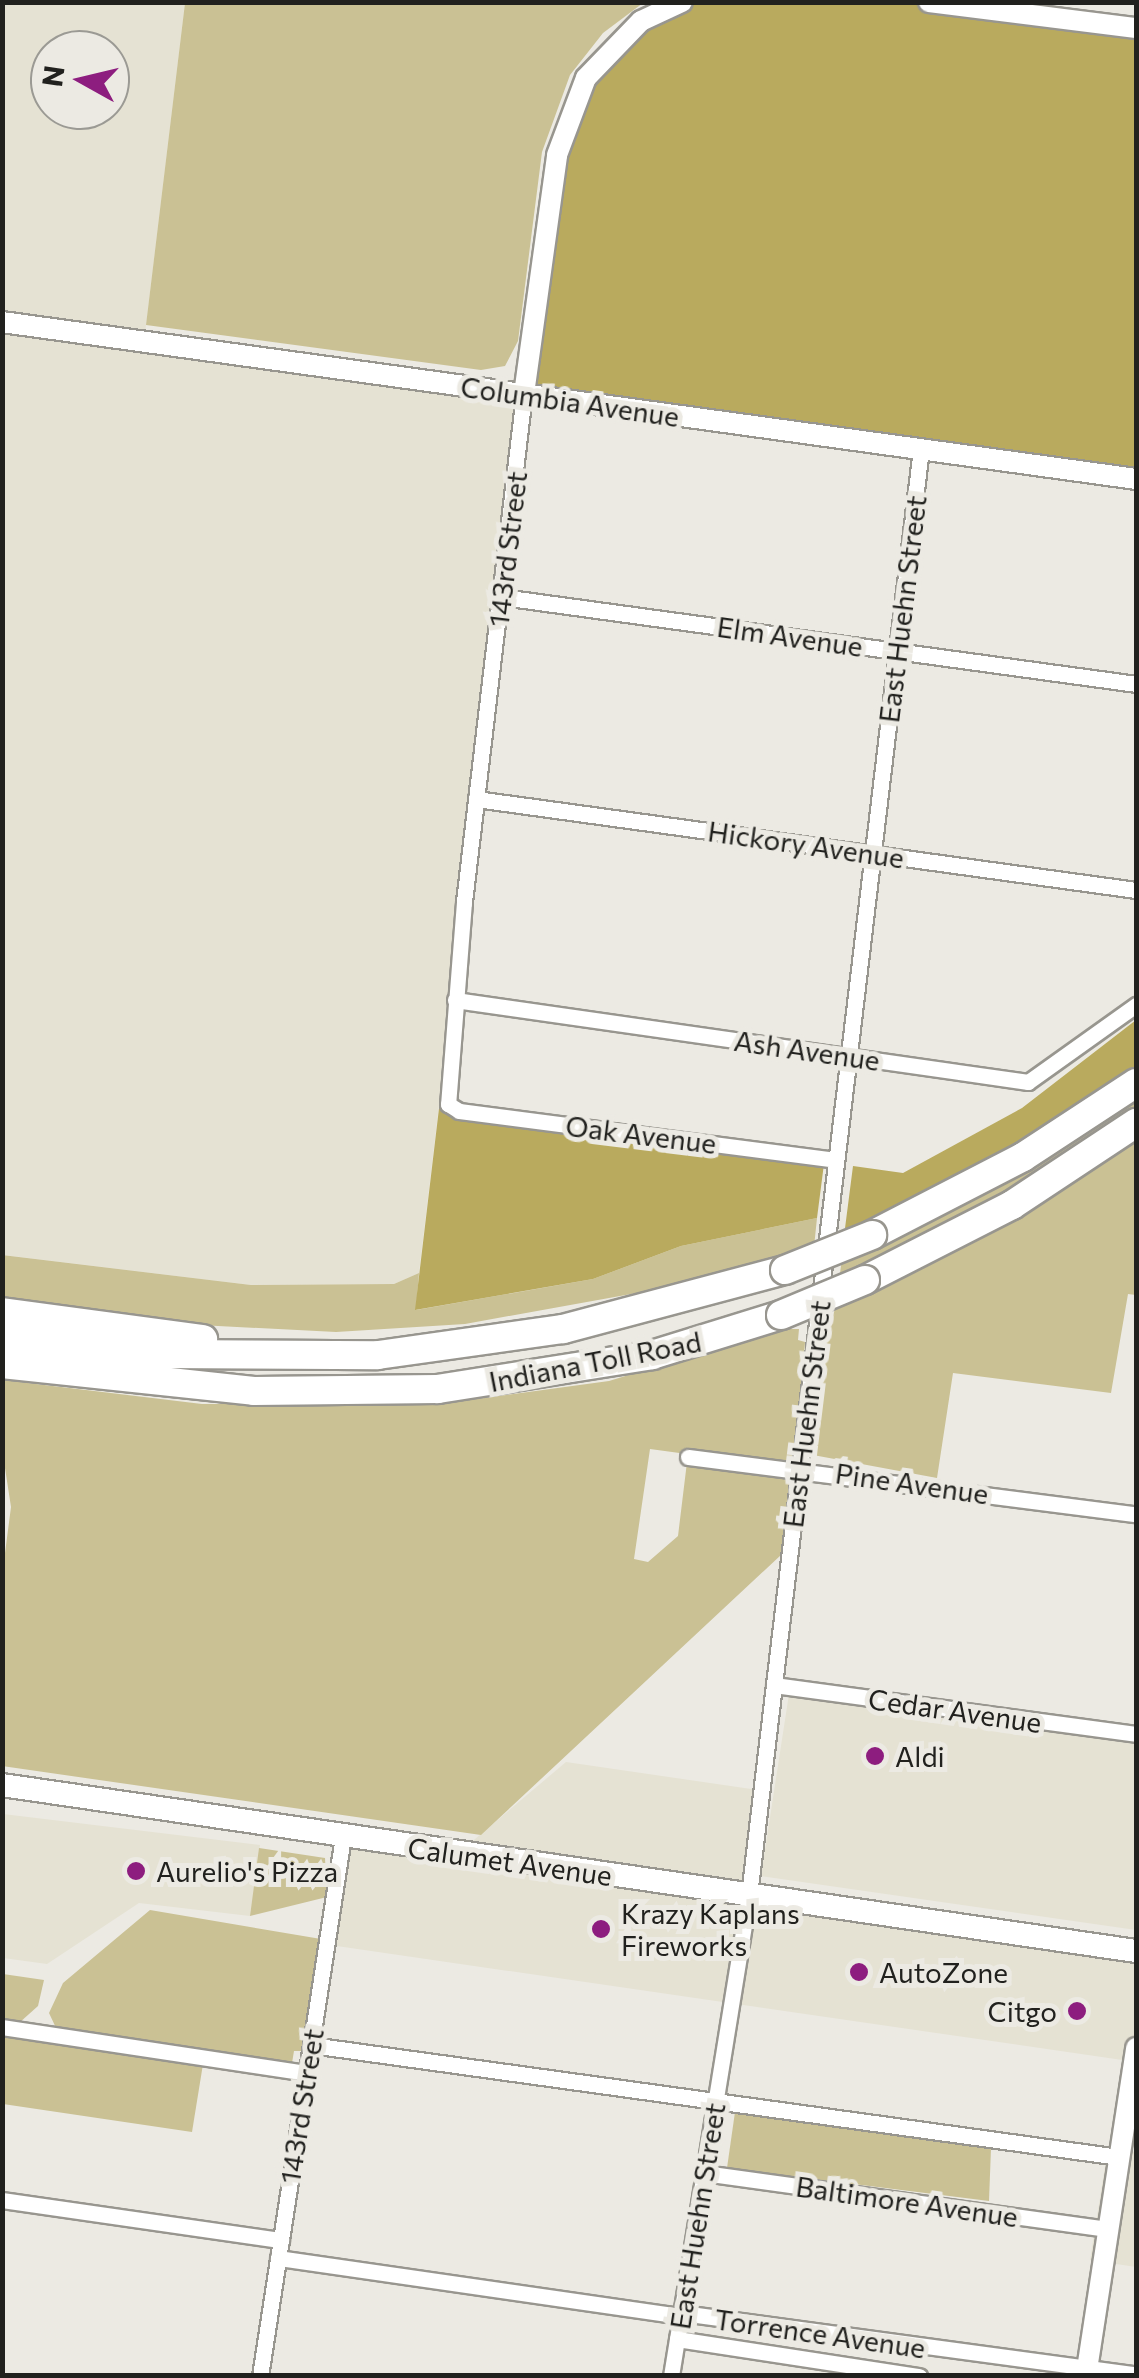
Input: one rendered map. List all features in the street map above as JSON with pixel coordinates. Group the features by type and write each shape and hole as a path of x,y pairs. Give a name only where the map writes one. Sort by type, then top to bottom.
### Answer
{"highway":[{"name":"Indiana Toll Road","path":"2,1338 198,1356 378,1355 563,1328 784,1270 872,1235 1024,1157 1136,1082"},
{"name":"Indiana Toll Road","path":"2,1364 254,1391 438,1389 652,1355 781,1315 866,1280 995,1215 1136,1122"},
{"path":"2,1312 378,1355"}],"main road":[{"name":"Calumet Avenue","path":"2,1785 1136,1950"}],"street":[{"name":"143rd Street","path":"448,1104 476,800 557,155 586,78 641,21 682,2"},
{"path":"929,2 1136,28"},
{"name":"Columbia Avenue","path":"2,322 1136,479"},
{"name":"East Huehn Street","path":"672,2376 749,1895 921,449"},
{"name":"Elm Avenue","path":"502,597 1136,684"},
{"name":"Hickory Avenue","path":"476,800 1136,890"},
{"name":"Ash Avenue","path":"455,1000 1028,1082 1136,1005"},
{"name":"Oak Avenue","path":"448,1104 459,1111 836,1160"},
{"name":"Pine Avenue","path":"688,1456 1136,1514"},
{"name":"Cedar Avenue","path":"774,1686 1136,1734"},
{"name":"143rd Street","path":"260,2376 343,1837"},
{"path":"2,2026 306,2073"},
{"path":"311,2045 1120,2157"},
{"path":"1086,2374 1136,2048"},
{"name":"Baltimore Avenue","path":"704,2172 1109,2229"},
{"path":"2,2200 281,2240"},
{"name":"Torrence Avenue","path":"278,2258 1086,2374 1136,2374"},
{"name":"Torrence Avenue","path":"678,2339 919,2376"}],"shaded area":[{"path":"929,2 1136,28 1136,479 524,394 557,155 586,78 641,21 682,3"},
{"path":"2,3 185,3 144,342 524,394 419,1273 394,1284 251,1285 3,1255"},
{"path":"185,3 643,3 603,33 570,75 542,152 518,341 505,366 481,370 146,325"},
{"path":"1136,1020 1136,1065 1127,1073 970,1172 844,1236 853,1166 903,1173 1022,1108"},
{"path":"1136,1097 1136,1109 1034,1180 839,1280 842,1259 967,1201"},
{"path":"440,1100 825,1156 817,1218 681,1246 593,1279 415,1310"},
{"path":"1136,1139 1136,1295 1128,1294 1111,1393 953,1373 937,1478 813,1455 818,1370 836,1305 1015,1220"},
{"path":"817,1218 814,1247 767,1262 692,1283 465,1324 336,1332 142,1322 3,1296 2,1255 251,1285 394,1284 419,1273 416,1310 593,1279 681,1246"},
{"path":"780,1329 799,1329 798,1340 805,1342 796,1469 650,1449 634,1559 648,1562 678,1536 687,1462 791,1479 781,1555 481,1835 2,1766 2,1576 11,1507 3,1455 3,1380 202,1404 440,1404 609,1381"},
{"path":"789,1694 1136,1744 1136,1930 761,1876"},
{"path":"566,1762 758,1790 745,1891 462,1850"},
{"path":"3,1814 260,1845 250,1916 139,1903 47,1964 3,1958"},
{"path":"346,1841 1136,1955 1136,2062 330,1945"},
{"path":"259,1848 325,1858 327,1897 250,1916"},
{"path":"150,1910 321,1939 303,2051 294,2051 292,2063 57,2030 49,2013 63,1983"},
{"path":"3,1974 44,1980 38,2006 19,2023 3,2022"},
{"path":"2,2036 203,2064 192,2132 3,2104"},
{"path":"735,2112 991,2148 989,2201 727,2168"},
{"path":"1108,2148 1136,2152 1136,2267 1090,2260"}],"place":[{"name":"Aldi","path":"875,1756"},
{"name":"Aurelio's Pizza","path":"136,1871"},
{"name":"Krazy Kaplans Fireworks","path":"601,1929"},
{"name":"AutoZone","path":"859,1972"},
{"name":"Citgo","path":"1077,2011"}]}
